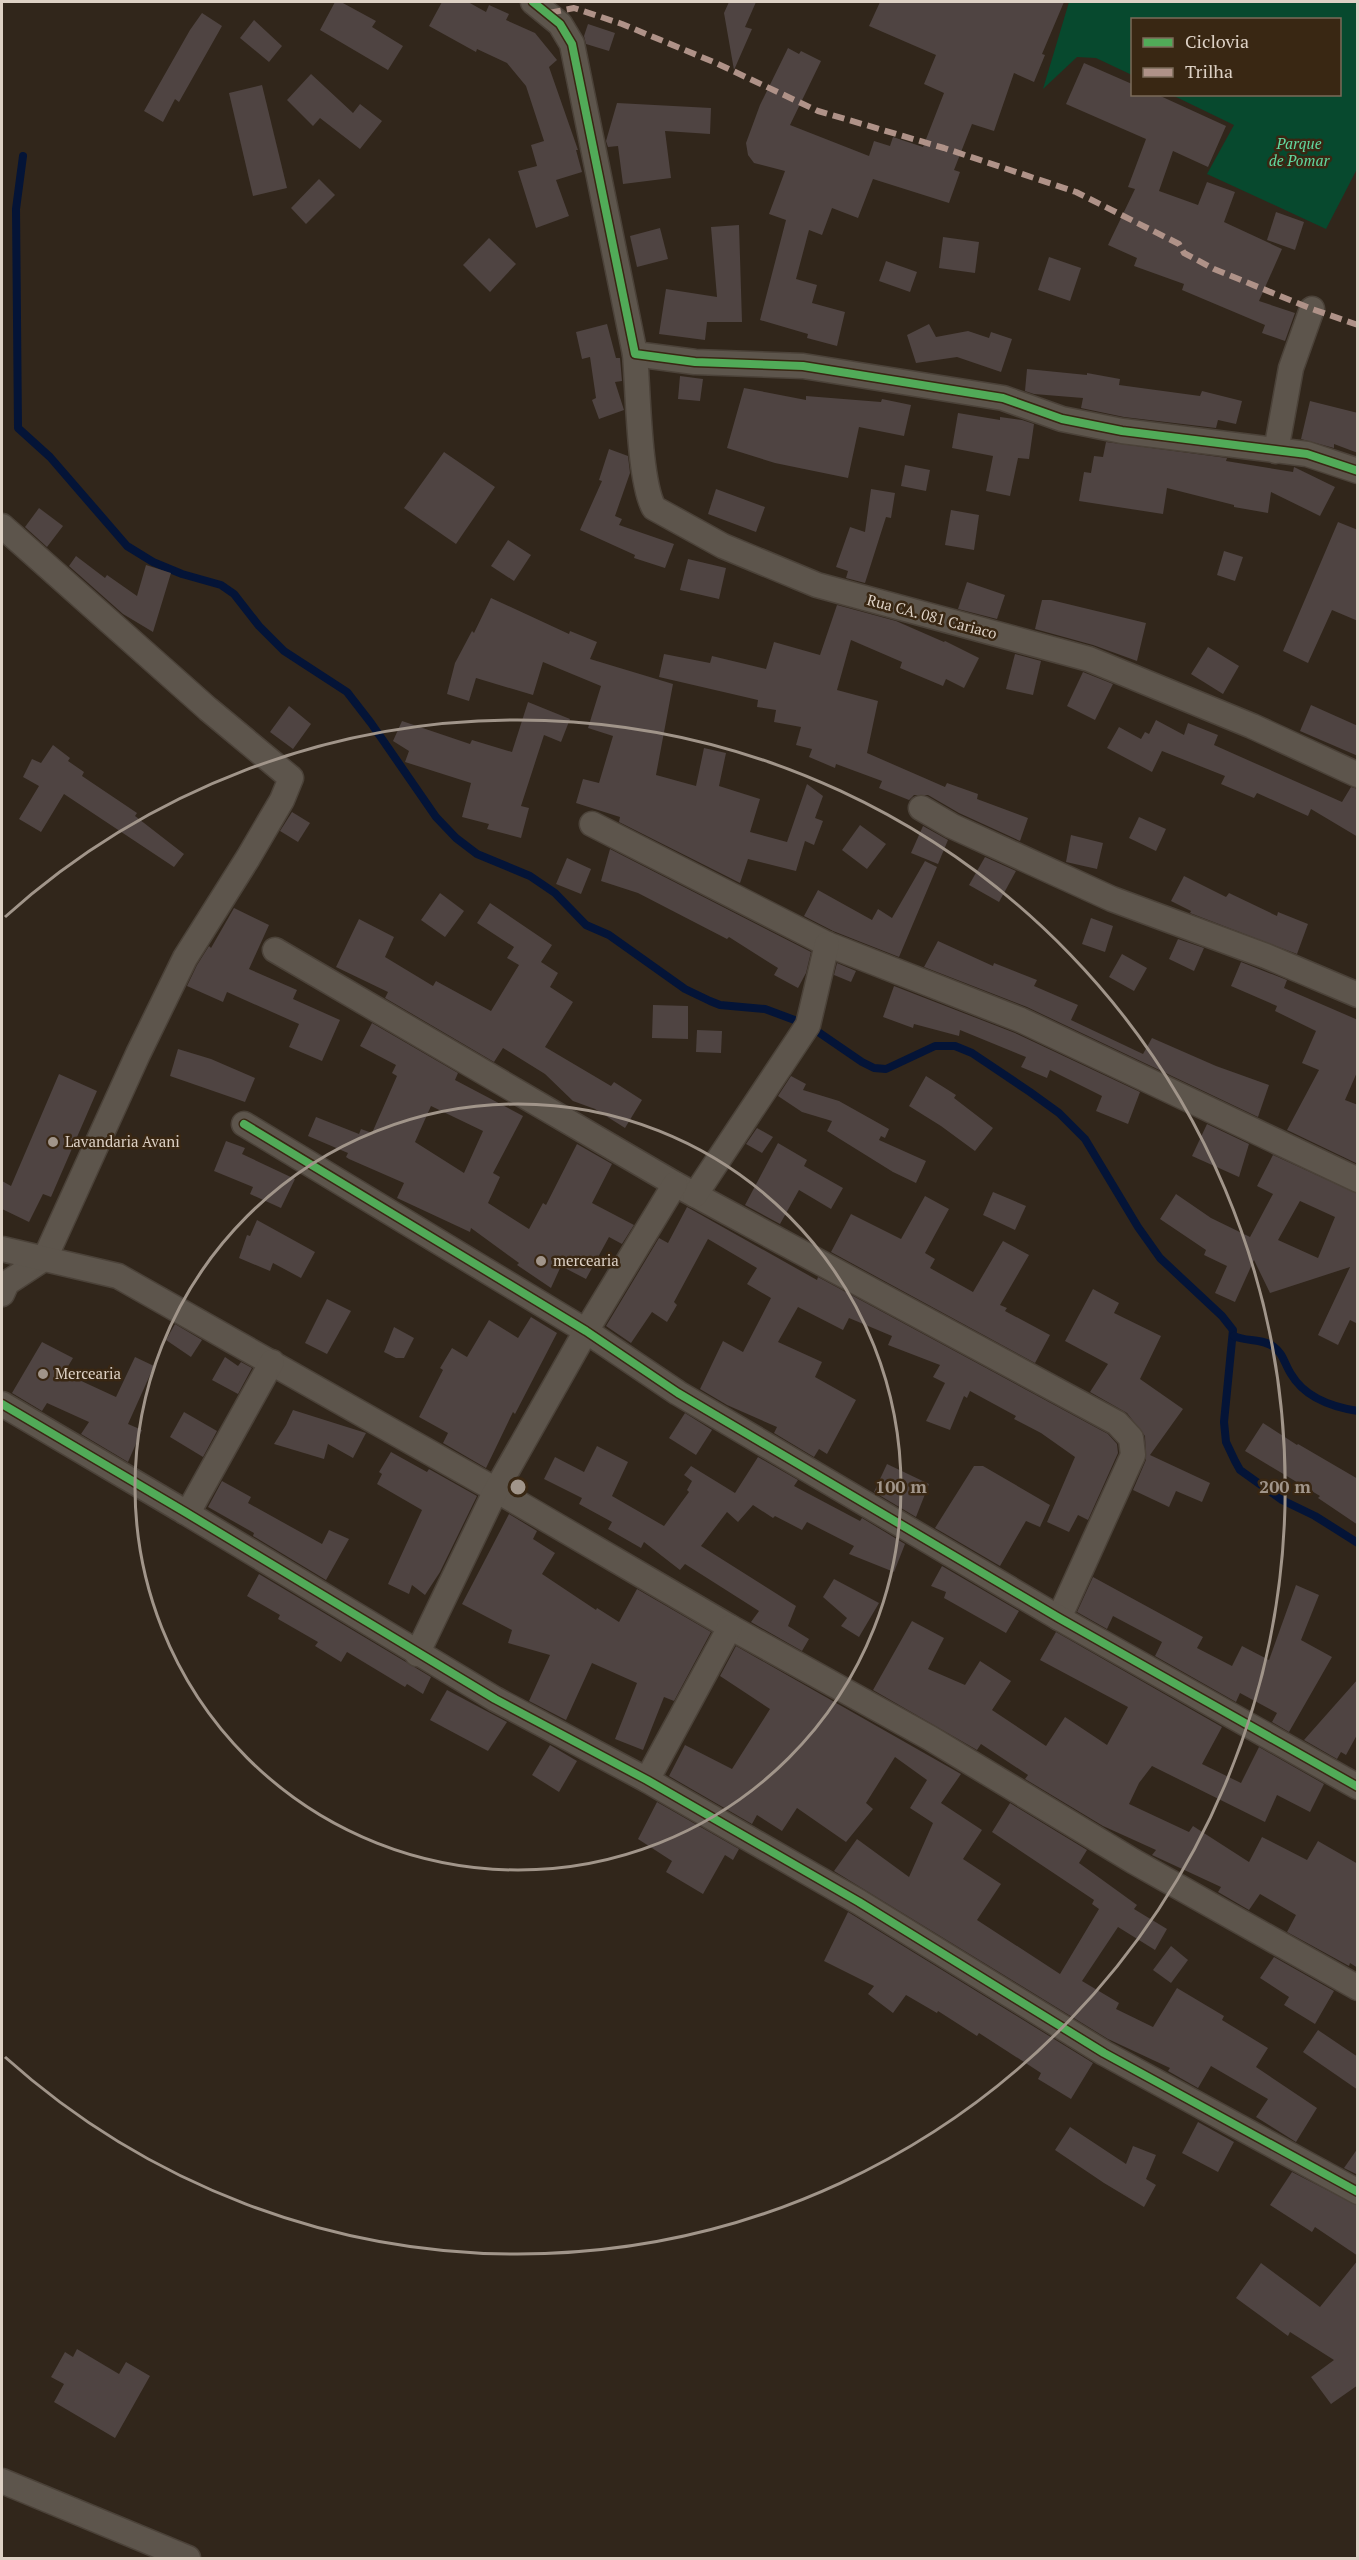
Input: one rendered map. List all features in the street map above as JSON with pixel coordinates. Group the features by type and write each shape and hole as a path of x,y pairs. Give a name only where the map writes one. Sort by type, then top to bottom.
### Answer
{"street":[{"name":"Rua CA. 081 Cariaco","path":"533,2 560,24 572,44 635,354 645,473 649,499 654,508 723,546 817,585 1089,659 1252,726 1358,775"},
{"path":"1276,451 1291,368 1312,309"},
{"path":"635,354 695,362 803,366 1003,398 1062,419 1122,431 1306,454 1358,471"},
{"path":"2,526 199,701 291,778 282,800 248,858 185,958 138,1054 45,1258 8,1283 2,1294"},
{"path":"921,808 952,826 1112,899 1266,957 1358,995"},
{"path":"592,824 827,944 1021,1020 1358,1180"},
{"path":"417,1654 496,1490 586,1331 685,1190 808,1025 827,944"},
{"path":"275,950 685,1190 1117,1423 1131,1438 1134,1455 1059,1618"},
{"path":"244,1124 586,1331 678,1393 1059,1618 1358,1786"},
{"path":"2,1249 118,1276 496,1490 730,1627 930,1738 1132,1861 1358,1988"},
{"path":"185,1512 190,1509 272,1362"},
{"path":"2,1404 185,1512 417,1654 495,1699 647,1779 859,1902 1104,2053 1358,2192"},
{"path":"647,1779 730,1627"},
{"path":"2,2481 188,2559"}],"green space":[{"name":"Parque de Pomar","path":"1069,2 1357,2 1357,169 1326,229 1207,174 1234,125 1174,96 1341,96 1341,18 1131,18 1131,75 1096,58 1077,57 1043,89"}],"building":[{"path":"335,2 341,2 376,21 372,27 403,46 388,70 320,30"},
{"path":"442,2 468,2 486,12 489,5 509,14 506,20 535,33 557,60 549,67 578,150 576,150 582,172 556,180 569,216 536,228 518,171 537,166 531,145 544,141 526,86 507,63 477,49 476,52 429,26"},
{"path":"729,2 756,2 745,27 752,29 734,70 724,13"},
{"path":"880,2 1064,2 1042,54 1045,55 1034,82 1014,73 994,131 972,124 954,170 960,172 949,203 873,179 858,218 832,208 822,235 809,230 796,279 817,285 812,303 845,312 837,346 807,338 808,334 760,320 786,220 769,214 785,171 754,163 748,155 746,143 760,105 788,48 799,54 801,51 821,61 790,125 869,156 874,141 890,146 893,137 923,147 944,93 924,84 936,55 869,26"},
{"path":"202,13 222,26 179,102 175,99 163,122 144,111"},
{"path":"254,20 282,46 269,62 240,38"},
{"path":"588,24 615,33 609,51 586,44 584,36"},
{"path":"1084,63 1131,84 1131,96 1160,96 1226,126 1208,167 1173,151 1159,191 1198,205 1207,182 1235,192 1224,222 1282,249 1259,301 1295,313 1285,341 1262,333 1265,325 1182,290 1184,284 1134,266 1137,258 1108,245 1135,189 1128,187 1146,139 1066,104"},
{"path":"311,74 353,113 360,104 382,121 360,149 320,118 313,126 287,100"},
{"path":"262,85 287,188 253,196 229,93"},
{"path":"617,103 711,108 710,134 665,131 671,178 623,184 618,146 608,147 606,141"},
{"path":"319,179 335,195 306,224 291,208"},
{"path":"1276,212 1304,222 1295,250 1267,240"},
{"path":"739,225 742,322 707,322 705,340 659,334 666,289 717,297 711,227"},
{"path":"660,228 668,259 637,267 630,236"},
{"path":"943,237 979,242 975,273 939,268"},
{"path":"489,238 516,264 490,292 463,265"},
{"path":"1049,257 1081,268 1070,301 1038,290"},
{"path":"886,261 917,272 910,292 879,281"},
{"path":"607,324 616,358 620,358 622,381 615,382 624,410 599,419 592,400 596,398 590,357 582,359 576,332"},
{"path":"929,324 936,337 968,331 989,338 991,332 1012,339 1001,372 957,357 916,363 907,335"},
{"path":"1027,369 1087,375 1087,373 1120,379 1119,385 1200,396 1202,391 1242,401 1236,424 1218,420 1216,428 1124,417 1081,408 1083,398 1034,394 1025,391"},
{"path":"680,376 703,379 700,401 678,399"},
{"path":"744,388 806,400 806,396 881,402 882,399 911,405 904,436 859,427 848,478 775,463 727,448"},
{"path":"1310,401 1358,413 1358,453 1334,444 1334,448 1301,439"},
{"path":"958,413 1000,420 1000,417 1022,420 1034,424 1029,459 1018,458 1010,496 986,491 993,456 952,448"},
{"path":"1106,442 1227,458 1226,461 1293,472 1294,467 1335,487 1320,516 1271,492 1268,513 1234,507 1234,505 1167,488 1163,514 1079,501 1084,472 1091,473 1094,456 1103,457"},
{"path":"609,449 628,456 630,473 615,516 622,519 619,525 674,544 665,568 634,558 635,555 580,530 602,481 599,480"},
{"path":"444,452 495,487 456,544 404,508"},
{"path":"905,465 930,470 926,491 901,486"},
{"path":"716,489 765,507 756,532 708,514"},
{"path":"871,489 895,493 891,518 886,517 865,583 846,578 848,571 836,567 850,527 865,532"},
{"path":"39,508 63,526 47,547 25,527"},
{"path":"951,510 979,515 974,550 945,545"},
{"path":"1338,522 1358,530 1358,621 1332,610 1308,663 1283,651"},
{"path":"508,540 531,555 514,581 491,566"},
{"path":"1224,551 1243,557 1235,581 1217,575"},
{"path":"76,556 105,578 107,575 137,596 146,565 171,573 153,632 123,614 69,566"},
{"path":"688,559 726,568 719,599 680,590"},
{"path":"967,582 1005,595 997,619 958,609"},
{"path":"491,598 569,634 570,631 597,642 590,659 673,684 656,775 696,786 704,748 726,753 719,786 760,799 750,832 787,842 807,784 823,796 815,818 823,821 814,845 805,841 796,871 748,859 740,883 619,822 620,817 576,803 583,779 599,783 613,736 588,728 601,686 543,662 533,695 476,678 469,701 447,694 455,663 472,631 474,633"},
{"path":"1042,600 1051,600 1146,623 1137,661 1093,645 1035,629"},
{"path":"837,605 896,621 979,658 964,688 946,679 943,686 900,668 902,662 851,640 837,690 878,701 867,753 945,787 947,783 978,794 977,799 1028,818 1020,841 959,813 928,795 914,795 909,800 879,788 882,781 836,764 835,768 809,757 812,749 796,745 801,727 774,722 776,710 757,707 758,700 659,677 664,654 710,663 712,656 766,669 774,642 820,655"},
{"path":"1208,647 1239,666 1223,694 1191,674"},
{"path":"1015,654 1041,661 1033,695 1006,689"},
{"path":"1083,672 1113,684 1095,720 1067,706"},
{"path":"528,702 570,719 561,742 544,735 521,806 529,808 521,838 487,829 489,824 462,817 471,783 405,762 409,751 393,741 402,721 470,744 472,740 512,752"},
{"path":"1311,705 1358,726 1358,756 1300,731"},
{"path":"289,706 311,724 293,749 270,732"},
{"path":"1156,720 1184,735 1188,723 1218,735 1214,745 1342,802 1351,787 1358,789 1358,837 1311,809 1308,816 1257,793 1254,798 1221,784 1225,776 1162,751 1152,772 1107,748 1119,727 1141,739 1145,732 1149,734"},
{"path":"53,745 70,758 68,761 84,772 82,776 137,813 135,816 184,854 174,867 64,794 41,832 19,819 39,786 23,777 32,759 41,763"},
{"path":"292,812 310,823 298,842 280,831"},
{"path":"1139,817 1166,829 1156,851 1129,838"},
{"path":"860,825 886,844 867,869 842,850"},
{"path":"923,826 948,840 938,864 911,853"},
{"path":"1071,835 1103,843 1097,869 1066,862"},
{"path":"610,849 811,952 806,973 798,988 774,975 778,968 729,937 727,939 638,893 601,881"},
{"path":"985,857 1016,871 999,902 969,885"},
{"path":"567,858 591,869 581,894 556,884"},
{"path":"925,861 937,867 899,957 833,931 804,916 818,890 872,920 878,909 892,918"},
{"path":"1184,876 1226,897 1229,893 1277,916 1278,912 1308,924 1297,954 1190,913 1191,911 1171,901"},
{"path":"440,893 464,911 445,937 421,920"},
{"path":"490,903 552,945 541,962 558,973 550,987 573,1002 545,1047 611,1086 614,1082 642,1100 625,1128 595,1109 573,1101 545,1074 503,1048 494,1062 385,998 388,992 336,967 359,919 394,937 385,957 433,986 436,981 491,1011 519,965 507,958 514,947 477,923"},
{"path":"234,908 269,925 249,969 297,990 293,999 340,1020 322,1061 289,1047 299,1024 227,992 223,1002 187,986 197,965 209,946 211,948"},
{"path":"1091,918 1113,926 1105,952 1082,944"},
{"path":"1178,939 1204,948 1194,971 1169,959"},
{"path":"938,941 993,966 994,963 1037,980 1034,986 1078,1005 1071,1020 1143,1054 1152,1038 1216,1066 1269,1085 1258,1117 1027,1007 924,967"},
{"path":"1122,954 1147,968 1134,991 1109,977"},
{"path":"1241,962 1287,980 1284,988 1358,1020 1358,1070 1345,1100 1358,1105 1358,1164 1287,1130 1319,1070 1302,1063 1316,1031 1275,1011 1277,1006 1231,986"},
{"path":"837,963 856,971 851,982 834,975"},
{"path":"894,986 1015,1033 1140,1092 1128,1124 1096,1111 1102,1096 1050,1070 1047,1078 1021,1067 1026,1057 960,1030 959,1036 914,1024 913,1028 883,1017"},
{"path":"653,1005 688,1006 688,1039 652,1038"},
{"path":"372,1023 458,1073 455,1080 523,1116 493,1173 500,1177 488,1203 529,1229 543,1203 546,1205 577,1144 612,1164 592,1203 634,1225 622,1244 609,1237 586,1279 561,1266 551,1288 517,1265 519,1263 471,1228 470,1232 397,1198 404,1183 349,1159 346,1157 348,1153 308,1136 316,1117 359,1134 361,1129 372,1133 397,1076 392,1073 396,1065 360,1046","holes":["431,1106 483,1131 464,1173 415,1142"]},
{"path":"697,1030 722,1031 721,1053 696,1052"},
{"path":"178,1049 211,1059 255,1078 245,1102 170,1076"},
{"path":"59,1074 97,1091 51,1197 43,1194 29,1222 2,1209 2,1181 11,1186"},
{"path":"791,1076 806,1084 803,1090 839,1101 889,1129 885,1138 881,1136 879,1140 926,1161 916,1183 893,1172 827,1131 832,1121 802,1112 778,1096"},
{"path":"926,1076 956,1095 954,1098 993,1128 975,1151 909,1106"},
{"path":"1207,1124 1249,1144 1239,1177 1192,1156"},
{"path":"757,1128 773,1137 762,1153 746,1144"},
{"path":"226,1141 245,1148 242,1154 295,1179 281,1208 250,1194 253,1187 214,1171"},
{"path":"778,1143 807,1160 804,1166 843,1188 831,1209 799,1190 780,1224 745,1205"},
{"path":"1273,1155 1358,1194 1358,1324 1350,1320 1338,1345 1318,1335 1350,1267 1270,1293 1254,1260 1235,1302 1215,1293 1227,1266 1204,1255 1206,1250 1160,1219 1176,1194 1211,1218 1250,1237 1273,1194 1257,1186","holes":["1300,1201 1335,1217 1318,1258 1278,1240"]},
{"path":"993,1192 1026,1206 1015,1230 983,1215"},
{"path":"925,1196 949,1209 925,1253 935,1259 930,1268 973,1292 1003,1241 1029,1255 1000,1305 1007,1308 1005,1311 1050,1335 1035,1363 831,1252 851,1214 901,1239"},
{"path":"687,1207 817,1280 818,1277 1108,1434 1117,1444 1118,1453 1088,1520 1078,1515 1069,1532 1047,1522 1075,1457 1041,1433 1014,1419 1016,1416 970,1391 967,1398 964,1396 950,1430 926,1421 945,1383 933,1377 940,1365 888,1345 892,1336 849,1318 843,1330 798,1307 778,1342 822,1362 815,1377 856,1400 827,1454 819,1449 814,1457 774,1433 777,1427 727,1405 700,1389 723,1341 743,1352 771,1298 747,1284 757,1268 708,1239 674,1302 677,1305 667,1322 652,1312 631,1343 606,1326 659,1238 668,1243"},
{"path":"257,1220 315,1252 301,1278 273,1263 270,1271 239,1258 247,1235 250,1236"},
{"path":"1093,1289 1119,1303 1114,1313 1161,1336 1140,1379 1183,1409 1150,1455 1210,1483 1202,1502 1176,1491 1169,1507 1133,1490 1146,1460 1145,1436 1127,1413 1090,1392 1108,1364 1065,1341"},
{"path":"327,1299 351,1311 327,1354 305,1343"},
{"path":"531,1317 557,1333 515,1414 513,1412 486,1468 443,1443 448,1433 419,1417 443,1370 440,1368 452,1348 467,1357 489,1320 518,1338"},
{"path":"175,1324 202,1340 191,1357 166,1340"},
{"path":"394,1327 414,1338 404,1358 396,1358 384,1352"},
{"path":"42,1342 73,1358 64,1373 116,1397 135,1357 154,1366 128,1424 142,1430 128,1462 81,1434 89,1422 47,1403 42,1411 12,1393"},
{"path":"225,1357 238,1366 241,1362 252,1368 238,1394 212,1380"},
{"path":"293,1410 366,1433 353,1458 328,1444 324,1459 274,1444"},
{"path":"184,1412 217,1431 203,1457 170,1437"},
{"path":"685,1413 712,1430 696,1455 669,1438"},
{"path":"1263,1423 1358,1479 1358,1525 1318,1498 1320,1496 1245,1451"},
{"path":"597,1446 628,1462 612,1496 664,1526 689,1492 687,1490 692,1481 684,1475 691,1466 735,1493 758,1457 798,1480 794,1486 860,1521 862,1518 905,1544 894,1572 849,1554 854,1546 807,1522 802,1530 775,1516 773,1518 753,1505 738,1522 727,1512 701,1546 796,1606 788,1626 809,1639 802,1651 751,1622 759,1611 685,1564 680,1570 644,1542 641,1548 608,1529 612,1522 579,1504 582,1498 544,1479 555,1457 584,1472"},
{"path":"391,1452 427,1472 429,1469 477,1496 440,1572 425,1595 412,1585 409,1594 388,1584 422,1510 377,1484 382,1474 379,1472"},
{"path":"887,1464 929,1484 916,1517 874,1492"},
{"path":"974,1466 983,1466 1050,1505 1040,1527 1026,1521 1000,1566 935,1528"},
{"path":"222,1481 251,1497 248,1503 322,1544 329,1530 349,1539 326,1580 253,1536 254,1533 208,1507"},
{"path":"509,1514 537,1531 533,1539 555,1553 542,1574 596,1610 597,1608 619,1622 637,1589 711,1632 674,1701 664,1697 643,1750 615,1739 637,1683 592,1663 566,1720 529,1701 550,1655 508,1643 512,1630 462,1604"},
{"path":"942,1566 1019,1611 1006,1633 944,1598 946,1592 931,1586"},
{"path":"259,1574 431,1677 423,1694 407,1684 405,1687 347,1652 341,1662 315,1646 318,1642 278,1619 280,1615 247,1596"},
{"path":"1093,1577 1203,1637 1197,1648 1232,1666 1242,1646 1269,1660 1296,1585 1319,1595 1301,1640 1332,1657 1289,1732 1272,1722 1277,1713 1240,1693 1236,1702 1155,1656 1162,1642 1113,1616 1107,1629 1077,1612"},
{"path":"834,1579 879,1603 859,1637 841,1626 847,1618 823,1597"},
{"path":"912,1621 944,1638 928,1669 965,1685 980,1661 1011,1681 992,1710 1046,1746 1065,1717 1107,1745 1128,1707 1040,1660 1056,1632 1222,1727 1202,1764 1241,1783 1259,1747 1324,1784 1310,1812 1277,1795 1265,1822 1152,1766 1139,1783 1129,1804 1189,1832 1193,1826 1249,1862 1262,1837 1307,1860 1318,1841 1358,1864 1358,1968 1350,1963 1349,1966 1287,1932 1296,1915 1260,1894 1249,1910 1218,1892 1221,1887 1152,1855 1156,1850 1103,1826 1025,1779 1028,1775 981,1744 977,1750 873,1690"},
{"path":"736,1646 961,1774 941,1803 982,1830 963,1859 1001,1884 977,1920 1060,1974 1099,1909 1092,1904 1094,1900 992,1832 1010,1803 1087,1850 1079,1863 1137,1905 1134,1909 1167,1929 1155,1950 1118,1927 1082,1981 1119,2003 1116,2009 1153,2027 1177,1988 1224,2016 1222,2020 1268,2048 1256,2067 1317,2108 1296,2142 1256,2117 1268,2099 1211,2066 1198,2088 1168,2071 1170,2068 1108,2039 834,1871 857,1839 909,1877 933,1823 910,1808 927,1780 895,1757 866,1803 873,1809 846,1842 797,1808 782,1831 757,1815 752,1824 669,1776 685,1745 732,1769 770,1709 720,1676"},
{"path":"1358,1679 1358,1733 1346,1755 1341,1752 1337,1759 1304,1740"},
{"path":"447,1690 507,1722 488,1751 430,1720"},
{"path":"550,1745 577,1761 559,1792 532,1775"},
{"path":"657,1802 739,1849 733,1860 725,1855 703,1894 666,1872 672,1861 638,1839"},
{"path":"848,1912 1093,2063 1071,2099 1038,2079 1041,2073 979,2033 977,2036 938,2011 937,2013 906,1995 893,2013 868,1994 874,1986 824,1961"},
{"path":"1171,1946 1188,1960 1171,1983 1153,1970"},
{"path":"1274,1957 1334,1991 1315,2024 1284,2005 1289,1997 1260,1978"},
{"path":"1318,2030 1358,2057 1358,2090 1303,2052"},
{"path":"1198,2122 1234,2142 1218,2172 1182,2153"},
{"path":"1070,2127 1126,2164 1133,2146 1156,2155 1146,2179 1156,2185 1144,2207 1055,2150"},
{"path":"1358,2148 1358,2175 1344,2168"},
{"path":"1292,2172 1358,2206 1358,2256 1315,2227 1312,2232 1270,2205"},
{"path":"1358,2260 1358,2385 1331,2404 1311,2377 1334,2360 1290,2332 1288,2336 1236,2298 1261,2263 1320,2307"},
{"path":"77,2349 119,2374 126,2362 150,2376 115,2438 54,2402 64,2384 51,2377 65,2352 73,2357"}],"waterway":[{"path":"23,156 16,209 18,428 50,457 127,546 153,562 182,574 221,585 234,594 259,626 284,651 347,692 436,817 456,838 477,854 530,876 555,893 586,925 609,935 685,989 720,1005 765,1009 808,1025 874,1068 886,1069 935,1046 955,1046 972,1053 1059,1113 1085,1139 1138,1227 1160,1258 1222,1316 1233,1330 1224,1422 1226,1442 1240,1470 1282,1500 1315,1516 1358,1543"},
{"path":"1234,1336 1264,1342 1274,1347 1280,1352 1297,1382 1311,1395 1329,1404 1358,1411"}],"marked path":[{"path":"549,13 574,8 622,24 716,63 818,111 944,148 1076,192 1179,244 1184,253 1214,269 1358,325"}],"cycle path":[{"path":"533,2 560,24 572,44 635,354 695,362 803,366 1003,398 1062,419 1122,431 1307,454 1358,471"},
{"path":"244,1124 586,1331 678,1393 1059,1618 1358,1787"},
{"path":"2,1404 495,1699 647,1780 859,1902 1104,2053 1358,2192"}],"place":[{"name":"Lavandaria Avani","path":"53,1142"},
{"name":"mercearia","path":"541,1261"},
{"name":"Mercearia","path":"43,1374"}]}
